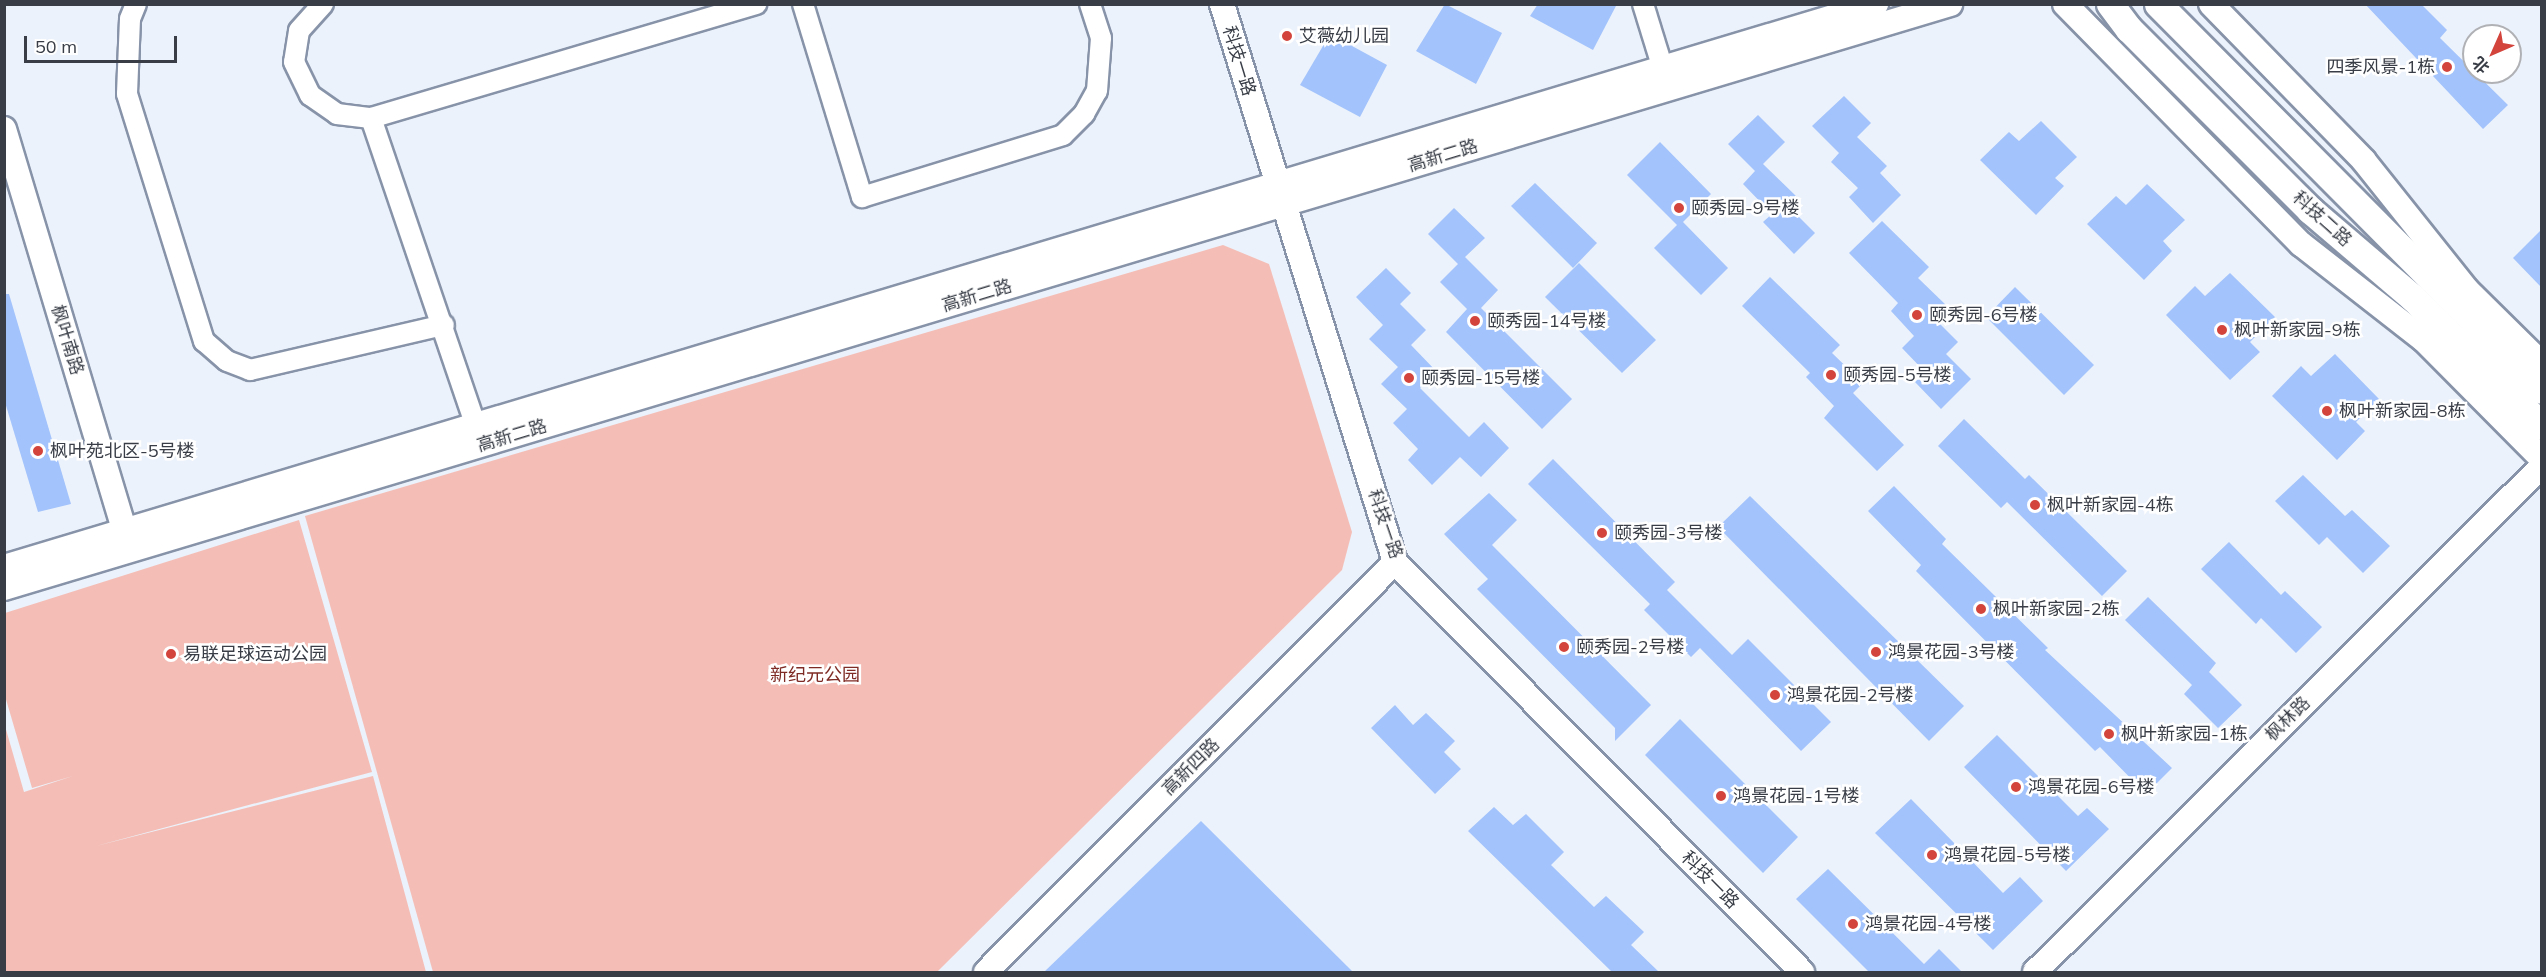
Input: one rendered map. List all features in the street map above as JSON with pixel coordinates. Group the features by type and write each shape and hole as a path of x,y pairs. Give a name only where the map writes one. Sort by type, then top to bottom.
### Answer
{"main road":[{"name":"科技二路","path":"2110,4 2129,28 2310,210 2412,297 2541,426"},
{"name":"科技二路","path":"2158,4 2541,390"}],"street":[{"path":"136,4 130,19 127,94 204,341 227,361 250,370 444,326"},
{"path":"323,4 299,31 294,62 310,95 337,114 371,118 757,4"},
{"path":"803,4 862,197 1063,135 1084,114 1097,91 1101,38 1090,4"},
{"name":"科技一路","path":"1222,4 1279,195 1395,562 1802,972"},
{"path":"1643,4 1666,79"},
{"name":"高新二路","path":"1666,79 1876,4"},
{"name":"高新二路","path":"4,567 128,541 1666,79 1950,4"},
{"path":"2065,4 2301,244 2424,340 2541,459"},
{"path":"2211,4 2364,161 2467,290 2541,364"},
{"path":"371,118 444,326 476,426"},
{"name":"枫叶南路","path":"4,129 128,541"},
{"name":"高新二路","path":"4,588 128,541 476,426 1279,195"},
{"name":"枫林路","path":"2035,972 2541,466"},
{"name":"高新四路","path":"986,972 1395,562"}],"green space":[{"name":"新纪元公园","path":"1223,245 1269,264 1352,532 1342,570 937,972 433,972 305,516"},
{"path":"299,520 372,772 96,846 373,776 426,972 5,972 5,726 24,792 73,776 32,788 5,696 5,613"}],"building":[{"path":"1445,4 1502,33 1476,84 1416,51"},
{"path":"1538,4 1617,4 1593,50 1530,16"},
{"name":"四季风景-1栋","path":"2365,4 2421,4 2447,30 2440,38 2462,60 2462,84 2487,84 2508,105 2483,129"},
{"path":"1330,34 1387,65 1360,117 1300,85"},
{"path":"1844,96 1871,123 1857,137 1887,166 1880,173 1901,195 1873,223 1849,197 1858,188 1831,162 1839,153 1812,126"},
{"path":"1758,115 1785,142 1763,164 1797,197 1788,206 1815,233 1794,254 1763,222 1772,214 1743,184 1755,171 1728,144"},
{"path":"2041,121 2077,157 2055,178 2064,186 2036,215 1980,160 2009,132 2019,141"},
{"name":"颐秀园-9号楼","path":"1660,142 1711,194 1683,222 1728,268 1701,295 1654,248 1677,225 1627,175"},
{"path":"1535,183 1597,243 1573,268 1511,206"},
{"path":"2147,184 2185,220 2163,241 2172,251 2144,280 2087,224 2116,196 2126,205"},
{"name":"颐秀园-14号楼","path":"1454,208 1485,238 1465,257 1498,290 1481,308 1572,399 1542,429 1446,332 1467,309 1440,282 1458,264 1428,234"},
{"name":"颐秀园-6号楼","path":"1882,221 1929,267 1918,278 1947,306 1935,319 1958,342 1946,354 1971,379 1941,409 1915,382 1925,372 1902,348 1914,336 1891,311 1898,303 1849,253"},
{"path":"2541,230 2541,287 2513,258"},
{"path":"1579,263 1656,340 1622,373 1545,297"},
{"name":"颐秀园-15号楼","path":"1386,268 1411,293 1400,304 1426,330 1411,345 1437,372 1420,388 1469,437 1484,422 1509,448 1481,477 1460,457 1432,485 1408,460 1418,449 1393,423 1407,409 1381,384 1398,367 1369,339 1383,325 1356,297"},
{"name":"枫叶新家园-9栋","path":"2230,273 2275,317 2250,342 2260,352 2230,380 2166,315 2195,286 2205,296"},
{"name":"颐秀园-5号楼","path":"1770,277 1840,345 1832,353 1863,383 1853,393 1904,445 1877,471 1824,418 1834,406 1806,377 1810,373 1742,306"},
{"path":"2015,287 2094,365 2064,395 1986,317"},
{"name":"枫叶苑北区-5号楼","path":"4,294 9,294 71,504 38,512 4,399"},
{"name":"枫叶新家园-8栋","path":"2335,354 2379,399 2356,422 2365,431 2337,460 2272,396 2301,366 2311,376"},
{"name":"枫叶新家园-4栋","path":"1964,419 2025,479 2029,475 2127,571 2102,596 2007,502 2001,508 1938,446"},
{"path":"1553,459 1675,582 1667,590 1732,655 1748,639 1831,722 1801,751 1700,648 1691,657 1644,610 1650,604 1528,484"},
{"path":"2303,475 2345,516 2352,510 2390,546 2363,573 2327,537 2319,545 2275,501"},
{"path":"1894,486 1946,539 1942,544 2048,648 2045,650 2172,768 2146,794 2100,747 2095,751 1916,571 1921,565 1868,511"},
{"name":"颐秀园-2号楼","path":"1489,493 1517,520 1492,545 1651,705 1615,741 1615,728 1477,589 1488,579 1444,534"},
{"name":"鸿景花园-3号楼","path":"1750,496 1964,706 1929,741 1718,527"},
{"path":"2229,542 2281,595 2285,591 2322,627 2296,653 2261,618 2256,624 2201,569"},
{"path":"2148,597 2216,663 2209,672 2242,705 2218,728 2184,694 2192,685 2125,620"},
{"path":"1395,705 1413,725 1426,713 1455,741 1444,752 1461,769 1435,794 1371,728"},
{"name":"鸿景花园-1号楼","path":"1680,719 1798,837 1763,873 1645,755"},
{"name":"鸿景花园-6号楼","path":"1997,735 2078,816 2087,808 2109,829 2066,871 1964,767"},
{"name":"鸿景花园-5号楼","path":"1911,799 2003,893 2020,877 2043,901 1993,950 1875,833"},
{"path":"1494,807 1513,825 1526,814 1564,852 1551,865 1594,907 1606,896 1644,932 1631,945 1659,972 1612,972 1468,831"},
{"path":"1201,821 1353,972 1044,972"},
{"name":"鸿景花园-4号楼","path":"1828,869 1924,964 1939,949 1962,972 1869,972 1796,899"}],"place":[{"name":"艾薇幼儿园","path":"1287,36"},
{"name":"四季风景-1栋","path":"2447,67"},
{"name":"颐秀园-9号楼","path":"1679,208"},
{"name":"颐秀园-6号楼","path":"1917,315"},
{"name":"颐秀园-14号楼","path":"1475,321"},
{"name":"枫叶新家园-9栋","path":"2222,330"},
{"name":"颐秀园-5号楼","path":"1831,375"},
{"name":"颐秀园-15号楼","path":"1409,378"},
{"name":"枫叶新家园-8栋","path":"2327,411"},
{"name":"枫叶苑北区-5号楼","path":"38,451"},
{"name":"枫叶新家园-4栋","path":"2035,505"},
{"name":"颐秀园-3号楼","path":"1602,533"},
{"name":"枫叶新家园-2栋","path":"1981,609"},
{"name":"颐秀园-2号楼","path":"1564,647"},
{"name":"鸿景花园-3号楼","path":"1876,652"},
{"name":"易联足球运动公园","path":"171,654"},
{"name":"鸿景花园-2号楼","path":"1775,695"},
{"name":"枫叶新家园-1栋","path":"2109,734"},
{"name":"鸿景花园-6号楼","path":"2016,787"},
{"name":"鸿景花园-1号楼","path":"1721,796"},
{"name":"鸿景花园-5号楼","path":"1932,855"},
{"name":"鸿景花园-4号楼","path":"1853,924"}]}
